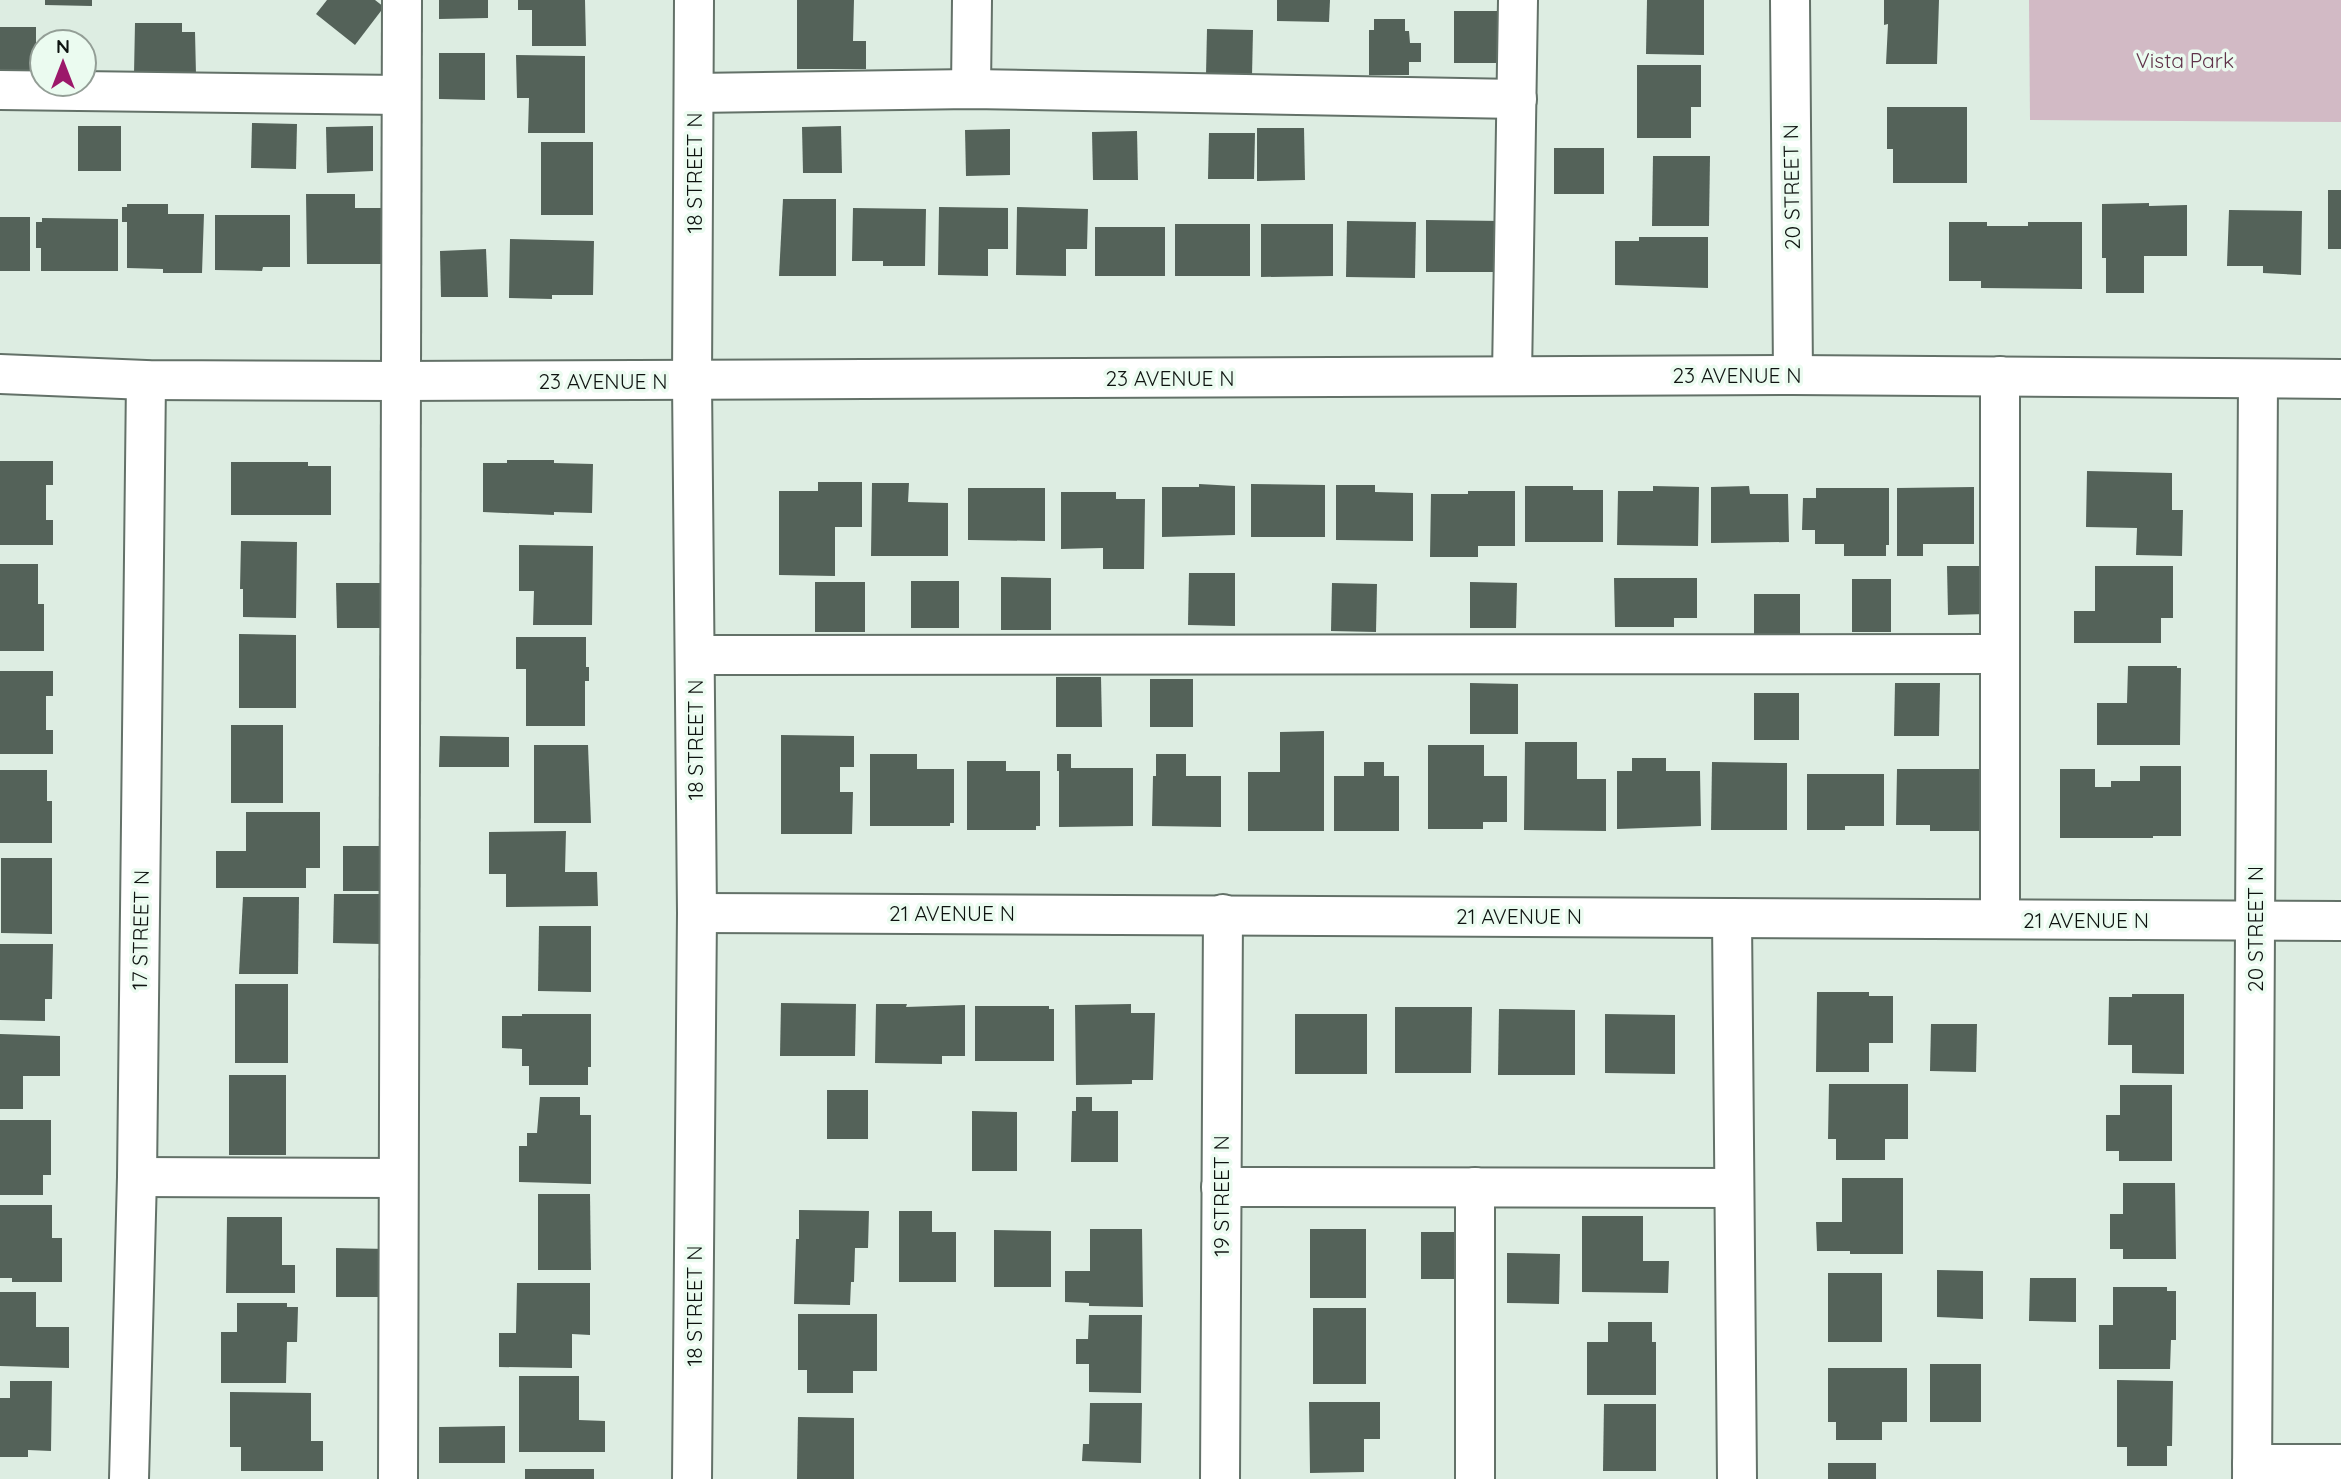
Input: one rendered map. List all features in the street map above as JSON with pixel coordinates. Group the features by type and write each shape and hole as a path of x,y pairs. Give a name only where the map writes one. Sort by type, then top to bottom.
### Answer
{"street":[{"path":"398,1479 402,0"},
{"name":"18 STREET N","path":"692,1479 696,913 692,381 695,0"},
{"path":"971,89 972,0"},
{"path":"1512,376 1518,0"},
{"name":"20 STREET N","path":"1790,0 1793,374"},
{"path":"694,93 971,89 1517,99"},
{"path":"0,90 401,95"},
{"name":"23 AVENUE N","path":"0,374 146,380 400,381 1793,374 2341,379"},
{"path":"2000,376 2000,919"},
{"name":"20 STREET N","path":"2252,1471 2258,379"},
{"name":"17 STREET N","path":"129,1479 138,1177 146,380"},
{"path":"695,655 2000,654"},
{"name":"21 AVENUE N","path":"696,913 2341,921"},
{"name":"19 STREET N","path":"1220,1479 1223,914"},
{"path":"1732,918 1737,1479"},
{"path":"138,1177 398,1178"},
{"path":"1221,1187 1734,1188"},
{"path":"1475,1187 1475,1479"},
{"path":"2252,1471 2341,1464"}],"green space":[{"name":"Vista Park","path":"2029,0 2341,0 2341,122 2030,120"}],"building":[{"path":"45,0 92,0 92,6 45,5"},
{"path":"327,0 375,0 384,7 355,45 316,14"},
{"path":"439,0 488,0 488,18 439,19"},
{"path":"518,0 585,0 586,46 532,46 532,10 518,10"},
{"path":"797,0 854,0 853,41 866,41 866,69 797,69"},
{"path":"1277,0 1330,0 1329,22 1277,21"},
{"path":"1647,0 1704,0 1704,55 1646,54"},
{"path":"1884,0 1939,0 1937,64 1886,64 1888,24 1884,25"},
{"path":"1454,11 1505,11 1504,63 1454,63"},
{"path":"1374,19 1405,19 1405,31 1409,31 1410,43 1421,43 1421,62 1409,62 1409,75 1369,75 1369,30 1374,30"},
{"path":"135,23 182,23 182,32 195,32 196,75 134,74"},
{"path":"0,27 36,27 28,28 28,72 0,73"},
{"path":"1207,29 1253,30 1252,76 1206,75"},
{"path":"439,53 485,53 485,100 439,99"},
{"path":"516,55 585,56 585,133 528,133 529,98 517,98"},
{"path":"1637,65 1701,65 1701,107 1691,107 1691,138 1637,138"},
{"path":"1887,107 1967,107 1967,183 1893,183 1893,149 1887,149"},
{"path":"252,123 297,124 296,169 251,168"},
{"path":"78,126 121,126 121,171 78,171"},
{"path":"373,126 373,171 327,173 326,127"},
{"path":"841,126 842,173 803,173 802,127"},
{"path":"1257,128 1304,128 1305,180 1257,181"},
{"path":"1010,129 1010,175 966,176 965,130"},
{"path":"1137,131 1138,180 1093,180 1092,132"},
{"path":"1209,133 1255,133 1254,179 1208,179"},
{"path":"541,142 593,142 593,215 541,215"},
{"path":"1554,148 1604,148 1604,194 1554,194"},
{"path":"1653,156 1710,156 1709,226 1652,226"},
{"path":"2328,190 2341,190 2341,249 2328,249"},
{"path":"306,194 355,194 355,208 382,208 382,264 307,264"},
{"path":"783,199 836,199 836,276 779,276"},
{"path":"2149,203 2149,206 2187,205 2187,256 2144,256 2144,293 2106,293 2106,258 2102,258 2102,204"},
{"path":"127,204 168,204 168,214 204,214 202,273 163,273 163,269 127,268 127,222 122,222 122,207 127,207"},
{"path":"939,207 1008,208 1008,249 988,249 988,276 938,275"},
{"path":"1017,207 1088,209 1087,249 1066,249 1066,276 1016,275"},
{"path":"853,208 926,209 925,266 883,266 883,261 852,261"},
{"path":"2229,210 2302,211 2301,275 2263,273 2263,266 2227,266"},
{"path":"215,215 290,215 290,267 263,267 262,271 215,270"},
{"path":"0,217 30,217 30,271 0,271"},
{"path":"42,218 118,219 118,271 41,271 41,248 36,248 36,222 42,222"},
{"path":"1426,220 1502,221 1502,272 1426,272"},
{"path":"1347,221 1416,222 1415,278 1346,277"},
{"path":"1949,222 2028,226 2028,222 2082,222 2082,289 1981,288 1981,281 1949,281"},
{"path":"1175,224 1250,224 1250,276 1175,276"},
{"path":"1261,224 1333,224 1333,276 1261,277"},
{"path":"1095,227 1165,227 1165,276 1095,276"},
{"path":"1639,237 1708,237 1708,288 1615,285 1615,241 1639,241"},
{"path":"510,239 594,241 593,295 552,295 552,299 509,298"},
{"path":"486,249 488,297 441,297 440,251"},
{"path":"507,460 554,460 554,463 593,464 592,513 554,512 554,515 483,512 483,463 507,463"},
{"path":"0,461 53,461 53,485 46,485 46,520 53,520 53,545 0,545"},
{"path":"231,462 308,462 308,466 331,466 331,515 231,515"},
{"path":"2087,471 2172,473 2172,510 2183,510 2182,556 2136,555 2137,528 2086,527"},
{"path":"818,482 862,482 862,527 835,527 835,576 779,575 779,491 818,491"},
{"path":"872,483 909,483 908,502 948,503 948,556 871,556"},
{"path":"1199,484 1235,486 1235,535 1162,537 1162,487 1199,487"},
{"path":"1251,484 1325,485 1325,537 1251,537"},
{"path":"1336,485 1375,485 1375,492 1413,493 1413,541 1336,540"},
{"path":"1525,486 1573,486 1573,490 1603,490 1603,542 1525,542"},
{"path":"1653,486 1699,487 1698,546 1617,545 1618,491 1653,491"},
{"path":"1749,486 1750,494 1788,494 1789,542 1711,543 1711,487"},
{"path":"1974,487 1974,544 1923,544 1923,556 1897,556 1897,488"},
{"path":"968,488 1045,488 1045,541 968,540"},
{"path":"1816,488 1889,488 1889,545 1886,545 1886,556 1844,556 1844,544 1815,544 1815,530 1802,530 1803,498 1816,498"},
{"path":"1468,491 1515,491 1515,546 1478,546 1478,557 1430,557 1431,494 1468,494"},
{"path":"1061,492 1116,492 1116,499 1145,499 1144,569 1103,569 1103,548 1061,549"},
{"path":"241,541 297,542 296,618 243,617 243,589 240,589"},
{"path":"519,545 593,546 592,625 533,625 534,591 519,591"},
{"path":"0,564 38,564 38,604 44,604 44,651 0,651"},
{"path":"1947,566 1987,566 1987,614 1948,615"},
{"path":"2095,566 2173,566 2173,618 2161,618 2161,643 2074,643 2074,611 2095,611"},
{"path":"1189,573 1235,573 1235,626 1188,625"},
{"path":"1001,577 1051,578 1051,630 1001,630"},
{"path":"1614,578 1697,578 1697,618 1674,618 1674,627 1615,627"},
{"path":"1852,579 1891,579 1891,632 1852,632"},
{"path":"911,581 959,581 959,628 911,628"},
{"path":"815,582 865,582 865,632 815,632"},
{"path":"1470,582 1517,583 1516,628 1470,628"},
{"path":"336,583 382,583 382,628 337,628"},
{"path":"1332,583 1377,584 1376,632 1331,631"},
{"path":"1754,594 1800,594 1800,635 1754,635"},
{"path":"239,634 296,635 296,708 239,708"},
{"path":"516,637 586,637 589,681 585,681 585,726 526,726 526,669 516,669"},
{"path":"2128,666 2181,668 2180,745 2097,745 2097,703 2127,703"},
{"path":"0,671 53,671 53,696 46,696 46,730 53,730 53,754 0,754"},
{"path":"1056,677 1101,677 1102,727 1056,727"},
{"path":"1150,679 1193,679 1193,727 1150,727"},
{"path":"1470,683 1518,684 1518,734 1470,734"},
{"path":"1895,683 1940,683 1939,736 1894,736"},
{"path":"1754,693 1799,693 1799,740 1754,740"},
{"path":"231,725 283,725 283,803 231,803"},
{"path":"1324,731 1324,831 1248,831 1248,772 1280,772 1280,732"},
{"path":"781,735 854,736 854,767 840,767 840,792 853,792 852,834 781,834"},
{"path":"440,736 509,737 509,767 439,767"},
{"path":"1525,742 1577,742 1577,779 1606,779 1606,831 1524,830"},
{"path":"534,745 588,745 591,823 534,823"},
{"path":"1428,745 1484,745 1484,776 1507,776 1507,822 1483,822 1483,829 1428,829"},
{"path":"870,754 917,754 917,769 954,769 954,823 950,823 950,826 870,826"},
{"path":"1057,754 1071,754 1071,768 1133,768 1133,826 1059,827"},
{"path":"1156,754 1186,754 1186,776 1221,776 1221,827 1152,826"},
{"path":"1632,758 1666,758 1666,771 1700,771 1701,826 1617,829 1617,771 1632,771"},
{"path":"967,761 1006,761 1006,771 1040,771 1040,826 1036,826 1036,830 967,830"},
{"path":"1364,762 1384,762 1384,776 1399,776 1399,831 1334,831 1334,776 1364,776"},
{"path":"1712,762 1787,763 1787,830 1711,830"},
{"path":"2140,766 2181,766 2181,836 2060,838 2060,769 2095,769 2095,787 2111,787 2111,781 2140,781"},
{"path":"1897,769 1980,769 1980,831 1930,831 1930,825 1896,825"},
{"path":"0,770 47,770 47,801 52,801 52,843 0,843"},
{"path":"1807,774 1884,774 1884,826 1807,830"},
{"path":"246,812 320,812 320,868 306,868 306,888 216,888 216,851 246,851"},
{"path":"566,831 565,872 597,872 598,906 506,907 506,874 489,874 489,832"},
{"path":"343,846 384,846 384,891 343,891"},
{"path":"1,858 52,858 52,934 1,933"},
{"path":"334,894 383,894 382,944 333,943"},
{"path":"243,897 299,897 298,974 239,974"},
{"path":"539,926 591,926 591,992 538,991"},
{"path":"0,944 53,944 52,999 45,999 45,1021 0,1020"},
{"path":"235,984 288,984 288,1063 235,1063"},
{"path":"1817,992 1869,992 1869,996 1893,996 1893,1043 1869,1043 1869,1072 1816,1072"},
{"path":"2132,994 2184,994 2184,1074 2132,1073 2132,1045 2108,1045 2109,997 2132,997"},
{"path":"781,1003 856,1004 855,1056 780,1056"},
{"path":"876,1004 907,1004 906,1007 965,1005 965,1056 942,1056 942,1064 875,1063"},
{"path":"1131,1004 1131,1013 1155,1013 1153,1080 1132,1080 1132,1084 1076,1085 1075,1005"},
{"path":"975,1006 1049,1006 1049,1009 1054,1009 1054,1061 975,1061"},
{"path":"1395,1007 1472,1007 1471,1073 1395,1073"},
{"path":"1499,1009 1575,1010 1575,1075 1498,1075"},
{"path":"591,1014 591,1067 588,1067 588,1085 529,1085 529,1066 522,1066 522,1049 502,1048 502,1016"},
{"path":"1295,1014 1367,1014 1367,1074 1295,1074"},
{"path":"1605,1014 1675,1015 1675,1074 1605,1073"},
{"path":"1931,1024 1977,1024 1976,1072 1930,1071"},
{"path":"0,1034 60,1036 60,1076 23,1076 23,1109 0,1109"},
{"path":"229,1075 286,1075 286,1155 229,1155"},
{"path":"1829,1084 1908,1084 1908,1139 1885,1139 1885,1160 1836,1160 1836,1139 1828,1139"},
{"path":"2120,1085 2172,1085 2172,1161 2119,1161 2119,1151 2106,1151 2106,1115 2120,1115"},
{"path":"827,1090 868,1090 868,1139 827,1139"},
{"path":"540,1097 580,1097 580,1115 591,1115 591,1184 519,1182 519,1146 527,1146 527,1133 537,1133"},
{"path":"1076,1097 1092,1097 1092,1111 1118,1111 1118,1162 1071,1162 1072,1111 1076,1111"},
{"path":"972,1111 1017,1112 1017,1171 972,1171"},
{"path":"0,1120 51,1120 51,1175 43,1175 43,1195 0,1195"},
{"path":"1842,1178 1903,1178 1903,1254 1817,1251 1816,1222 1842,1222"},
{"path":"2123,1183 2175,1183 2176,1259 2123,1259 2123,1249 2110,1249 2110,1214 2123,1214"},
{"path":"538,1194 590,1194 591,1270 538,1270"},
{"path":"0,1205 52,1205 52,1238 62,1238 62,1282 12,1282 12,1278 0,1278"},
{"path":"799,1210 869,1211 868,1248 855,1248 850,1305 794,1304"},
{"path":"899,1211 932,1211 932,1232 956,1232 956,1282 899,1282"},
{"path":"1582,1216 1643,1216 1643,1261 1669,1261 1668,1293 1582,1292"},
{"path":"227,1217 282,1217 282,1265 295,1265 295,1293 226,1293"},
{"path":"1090,1229 1142,1229 1143,1307 1089,1306 1089,1303 1065,1302 1065,1271 1090,1271"},
{"path":"1310,1229 1366,1229 1366,1298 1310,1298"},
{"path":"994,1230 1051,1231 1051,1287 994,1287"},
{"path":"1421,1232 1467,1232 1467,1279 1421,1279"},
{"path":"336,1248 388,1249 387,1297 336,1297"},
{"path":"1507,1253 1560,1254 1559,1304 1507,1303"},
{"path":"1937,1270 1983,1271 1983,1319 1937,1317"},
{"path":"1828,1273 1882,1273 1882,1342 1828,1342"},
{"path":"2030,1278 2076,1278 2076,1322 2029,1321"},
{"path":"517,1283 590,1283 590,1335 572,1334 572,1368 499,1367 499,1333 516,1333"},
{"path":"2113,1287 2167,1287 2167,1291 2176,1291 2176,1340 2171,1340 2170,1369 2099,1369 2099,1325 2113,1325"},
{"path":"0,1292 36,1292 36,1327 69,1327 69,1368 0,1366"},
{"path":"237,1303 287,1303 287,1307 298,1307 297,1342 287,1342 286,1383 221,1383 221,1332 237,1332"},
{"path":"1313,1308 1366,1308 1366,1384 1313,1384"},
{"path":"798,1314 877,1314 877,1371 853,1371 853,1393 807,1393 807,1370 798,1370"},
{"path":"1089,1315 1142,1315 1141,1393 1089,1392 1089,1364 1076,1364 1076,1339 1088,1339"},
{"path":"1608,1322 1652,1322 1652,1342 1656,1342 1656,1395 1587,1395 1587,1342 1608,1342"},
{"path":"1930,1364 1981,1364 1981,1422 1930,1422"},
{"path":"1828,1368 1907,1368 1907,1422 1882,1422 1882,1440 1836,1440 1836,1422 1828,1422"},
{"path":"519,1376 579,1376 579,1420 605,1421 605,1452 519,1452"},
{"path":"2117,1380 2173,1381 2172,1446 2167,1446 2167,1466 2127,1466 2127,1447 2117,1447"},
{"path":"10,1381 52,1381 51,1451 28,1450 28,1457 0,1457 0,1398 10,1398"},
{"path":"230,1392 311,1393 311,1441 323,1441 323,1471 241,1471 241,1447 230,1447"},
{"path":"1309,1402 1380,1402 1380,1439 1364,1439 1364,1472 1310,1473"},
{"path":"1090,1403 1142,1403 1141,1463 1082,1461 1083,1444 1089,1444"},
{"path":"1604,1404 1656,1404 1656,1471 1603,1471"},
{"path":"798,1417 854,1418 854,1479 797,1479"},
{"path":"505,1426 505,1463 439,1463 439,1427"},
{"path":"1828,1463 1876,1463 1876,1479 1828,1479"},
{"path":"525,1469 594,1469 594,1479 525,1479"}]}
